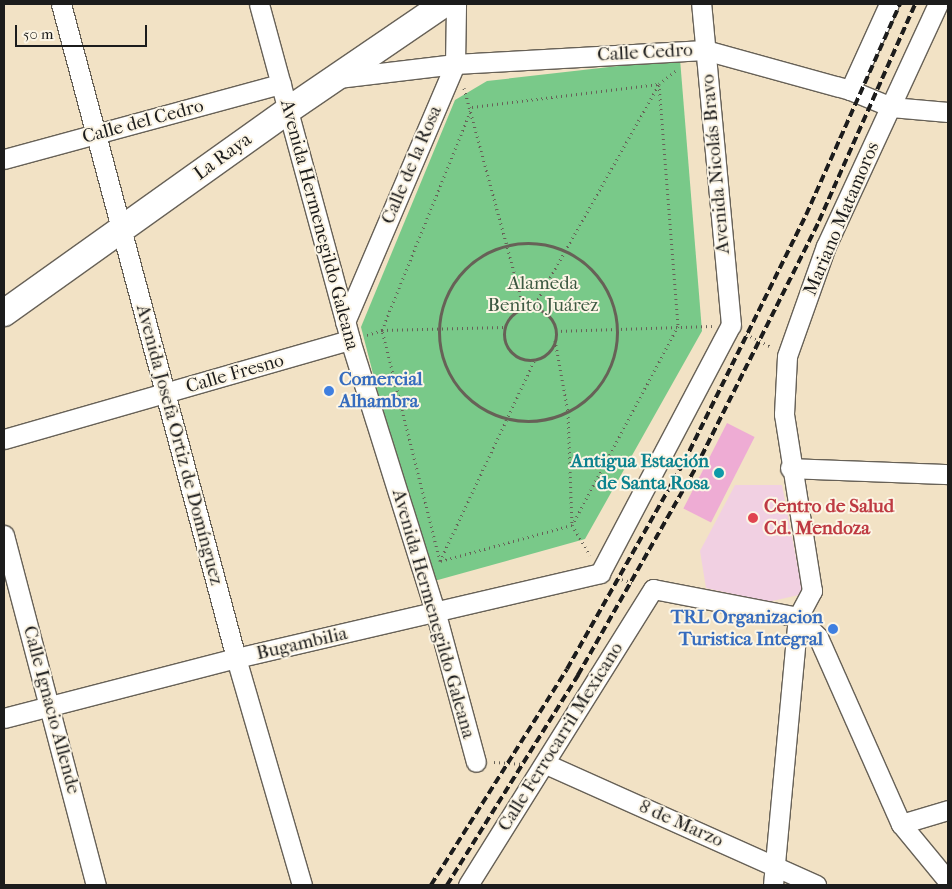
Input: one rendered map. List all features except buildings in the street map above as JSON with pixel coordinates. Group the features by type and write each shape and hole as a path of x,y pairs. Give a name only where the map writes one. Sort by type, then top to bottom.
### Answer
{"main road":[{"name":"La Raya","path":"4,313 287,111 444,4"}],"street":[{"name":"Avenida Josefa Ortiz de Domínguez","path":"61,4 236,658 302,885"},
{"name":"Avenida Hermenegildo Galeana","path":"259,4 350,340 436,614 476,762"},
{"name":"Calle de la Rosa","path":"345,322 455,64 456,4"},
{"name":"Avenida Nicolás Bravo","path":"701,4 731,325"},
{"path":"850,90 889,4"},
{"name":"Mariano Matamoros","path":"798,617 812,591 790,468 784,414 787,356 826,246 938,4"},
{"name":"Calle Cedro","path":"335,78 455,64 705,50 850,90 891,107 948,112"},
{"name":"Calle del Cedro","path":"4,159 281,84"},
{"path":"600,573 731,325"},
{"name":"Calle Fresno","path":"4,439 350,340"},
{"path":"790,468 948,474"},
{"name":"Calle Ignacio Allende","path":"4,535 96,885"},
{"name":"Bugambilia","path":"4,718 236,658 436,614 600,573"},
{"path":"652,588 798,617 818,636 901,824 948,881"},
{"name":"Calle Ferrocarril Mexicano","path":"468,885 546,764 652,588"},
{"path":"773,885 798,617"},
{"name":"8 de Marzo","path":"546,764 816,885"},
{"path":"901,824 948,810"}],"path":[{"path":"532,308 659,84 705,50"},
{"path":"455,64 472,107 524,309"},
{"path":"472,107 659,84"},
{"path":"440,561 572,525 678,326 659,84"},
{"path":"440,570 440,561 382,330 472,107"},
{"path":"537,242 565,249 589,265 606,287 617,328 617,342 609,370 593,394 568,412 538,421 508,419 480,407 457,386 443,359 439,328 446,298 460,274 482,255 508,244 537,242"},
{"path":"555,340 545,354 535,359 523,358 510,350 504,335 505,327 516,312 524,309 532,308 548,315 556,331 555,340 568,412 572,525 600,573 652,588"},
{"path":"556,331 731,325 787,356"},
{"path":"350,340 382,330 505,327"},
{"path":"440,561 535,359"},
{"path":"476,762 546,764"}],"shaded area":[{"name":"Centro de Salud Cd. Mendoza","path":"735,485 782,485 803,594 768,602 706,588 700,551"}],"green space":[{"name":"Alameda Benito Juárez","path":"680,59 702,331 585,539 427,583 361,327 455,100 487,81"}],"railway":[{"path":"431,885 567,669 684,462 806,215 900,4"},
{"path":"447,885 578,675 696,467 819,221 915,4"}],"place":[{"name":"Comercial Alhambra","path":"329,391"},
{"name":"Antigua Estación de Santa Rosa","path":"719,473"},
{"name":"Centro de Salud Cd. Mendoza","path":"753,518"},
{"name":"TRL Organizacion Turistica Integral","path":"833,629"}]}
